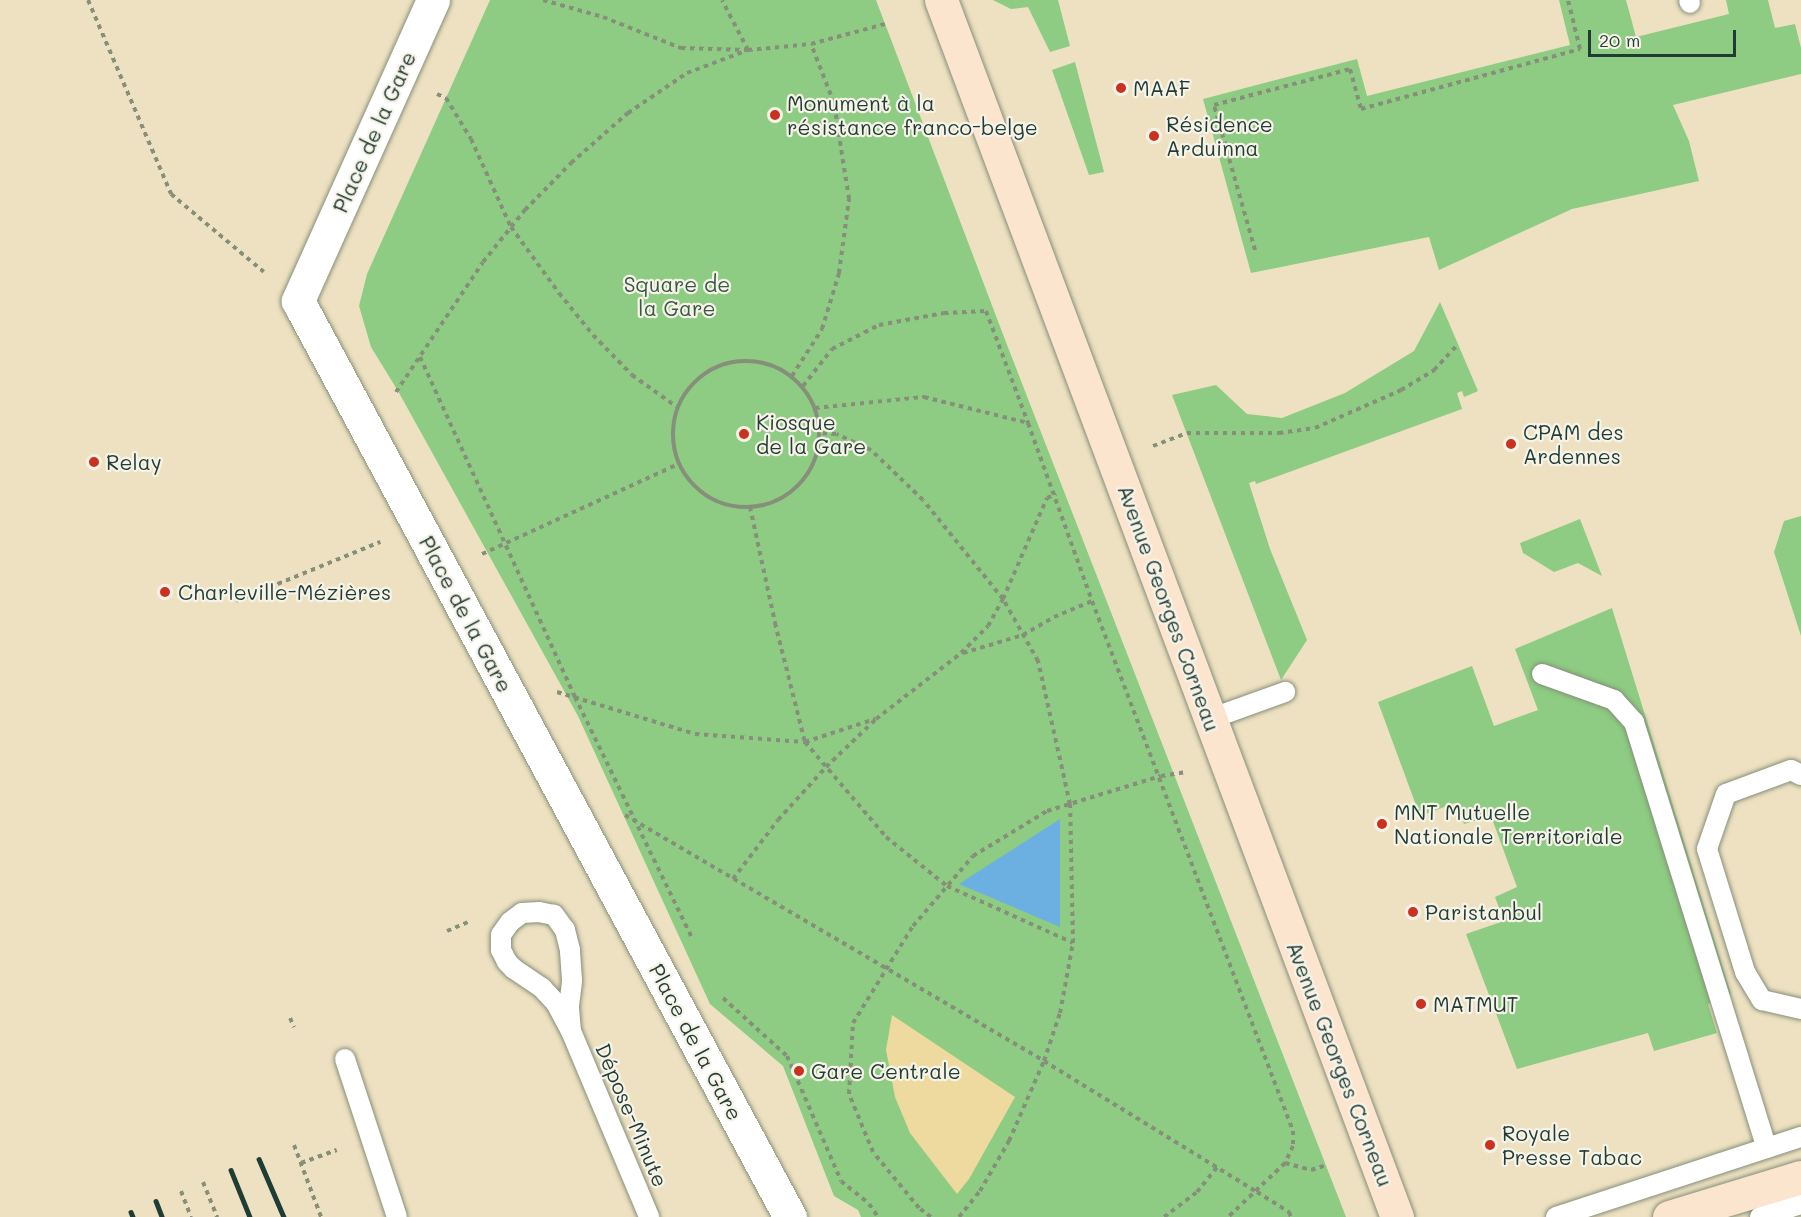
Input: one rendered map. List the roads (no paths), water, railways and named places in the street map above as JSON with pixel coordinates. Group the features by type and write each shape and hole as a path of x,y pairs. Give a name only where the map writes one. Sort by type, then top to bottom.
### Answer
{"main road":[{"name":"Avenue Georges Corneau","path":"941,0 1397,1217"},
{"path":"1669,1217 1801,1177"}],"street":[{"name":"Place de la Gare","path":"433,0 298,301 790,1217"}],"lane":[{"path":"1542,674 1614,700 1634,722 1767,1148"},
{"path":"1210,719 1285,692"},
{"path":"1801,775 1791,770 1725,794 1707,849 1745,972 1762,1000 1801,1009"},
{"name":"Dépose-Minute","path":"571,1031 568,1006 572,980 570,950 565,930 554,915 539,912 522,913 510,922 501,935 501,950 507,962 514,969 542,988 556,1003 571,1031 649,1217"},
{"path":"345,1059 397,1217"},
{"path":"1556,1217 1801,1137"},
{"path":"1760,1217 1801,1204"}],"water":[{"path":"1060,819 1060,927 959,884"}],"railway":[{"path":"259,1159 284,1217"},
{"path":"231,1170 250,1217"},
{"path":"156,1201 162,1217"},
{"path":"131,1212 133,1217"}],"place":[{"name":"MAAF","path":"1121,88"},
{"name":"Monument à la résistance franco-belge","path":"775,115"},
{"name":"Résidence Arduinna","path":"1154,136"},
{"name":"Kiosque de la Gare","path":"744,434"},
{"name":"CPAM des Ardennes","path":"1511,444"},
{"name":"Relay","path":"94,462"},
{"name":"Charleville-Mézières","path":"165,592"},
{"name":"MNT Mutuelle Nationale Territoriale","path":"1382,824"},
{"name":"Paristanbul","path":"1413,912"},
{"name":"MATMUT","path":"1421,1004"},
{"name":"Gare Centrale","path":"799,1071"},
{"name":"Royale Presse Tabac","path":"1490,1145"}],"park label":[{"name":"Square de la Gare","path":"677,296"}]}
